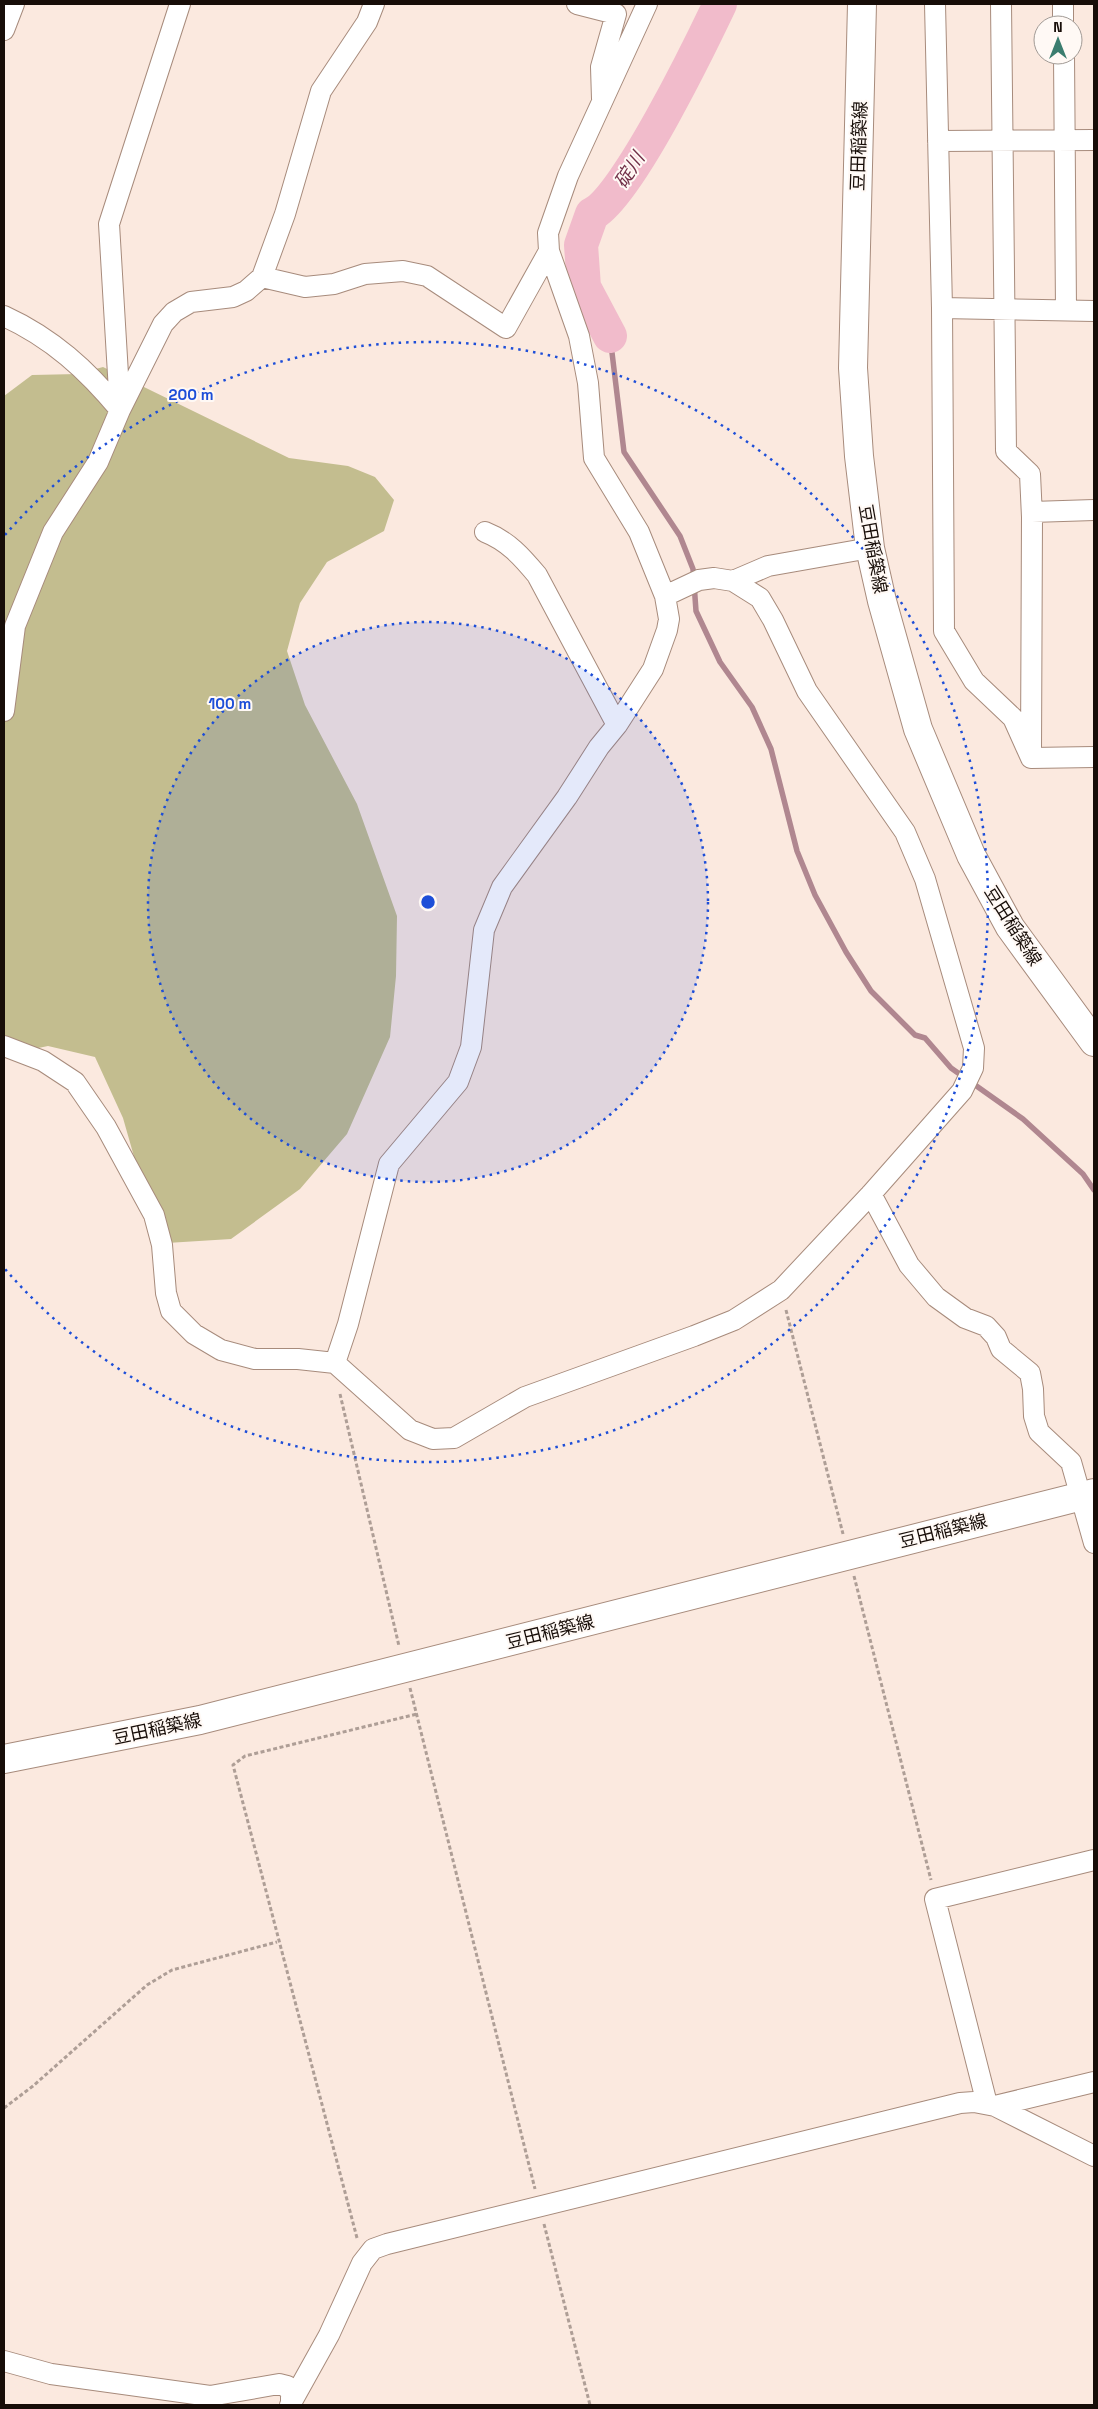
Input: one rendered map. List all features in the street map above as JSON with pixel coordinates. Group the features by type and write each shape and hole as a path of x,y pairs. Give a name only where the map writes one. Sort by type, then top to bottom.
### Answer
{"main road":[{"name":"豆田稲築線","path":"862,4 853,368 859,456 870,548 882,601 918,729 971,855 1010,927 1094,1042"},
{"name":"豆田稲築線","path":"4,1759 200,1720 1088,1494"}],"street":[{"path":"4,30 14,4"},
{"path":"120,410 109,224 180,4"},
{"path":"4,711 15,626 53,532 98,462 120,410 163,324 174,312 192,302 233,297 246,291 262,277 285,214 321,90 367,22 374,4"},
{"path":"577,4 616,14 601,67 602,103"},
{"path":"335,1363 348,1324 389,1164 458,1082 471,1047 484,930 502,888 567,797 599,747 617,725 653,669 662,647 669,618 665,596 639,532 594,458 588,383 579,336 549,251 548,233 568,176 647,4"},
{"path":"935,4 942,308 944,631 974,681 1013,718 1031,758"},
{"path":"1001,4 1006,451 1030,474 1032,512 1031,758"},
{"path":"1064,65 1066,310"},
{"path":"938,141 1094,140"},
{"path":"262,277 305,287 334,284 365,274 402,271 427,276 506,328 549,251"},
{"path":"942,308 1094,311"},
{"path":"4,316 24,325 68,356 91,376 120,410"},
{"path":"1032,512 1094,510"},
{"path":"485,532 501,539 520,555 537,575 617,725"},
{"path":"733,581 768,566 870,548"},
{"path":"4,1046 43,1061 75,1082 106,1127 154,1216 162,1245 166,1293 171,1310 194,1334 221,1350 255,1359 298,1359 335,1363 410,1430 434,1439 454,1438 525,1396 734,1320 781,1290 872,1194 962,1091 973,1068 974,1048 925,879 904,832 807,691 773,620 760,598 733,581 714,578 699,580 665,596"},
{"path":"1031,758 1094,757"},
{"path":"872,1194 910,1265 936,1298 965,1318 986,1326 996,1337 1001,1349 1030,1373 1033,1389 1034,1416 1039,1432 1071,1462 1088,1494 1094,1543"},
{"path":"991,2105 936,1899 1094,1860"},
{"path":"991,2105 1094,2082"},
{"path":"291,2404 329,2336 362,2263 373,2249 387,2244 540,2208 960,2103 974,2102 991,2105 1094,2156"},
{"path":"4,2361 51,2374 210,2396 279,2384 287,2386 291,2394 291,2404"}],"path":[{"path":"781,1290 936,1899"},
{"path":"335,1363 341,1402 405,1669 590,2405"},
{"path":"362,2263 233,1765 245,1756 417,1714"},
{"path":"4,2108 33,2086 147,1985 172,1970 278,1942"}],"shaded area":[{"path":"103,367 289,458 348,466 375,477 394,500 384,531 327,562 300,603 287,651 305,705 357,804 397,916 396,976 390,1037 347,1134 300,1189 231,1239 167,1243 139,1174 123,1118 95,1057 48,1046 4,1055 4,396 32,375 78,374"}],"waterway":[{"name":"碇川","path":"610,336 584,287 581,245 592,214 606,202 624,180 662,118 720,4"},
{"path":"610,336 624,452 680,536 693,569 696,611 720,662 752,707 771,749 797,851 815,895 846,952 871,991 915,1035 925,1038 951,1068 1023,1119 1083,1174 1094,1190"}]}
